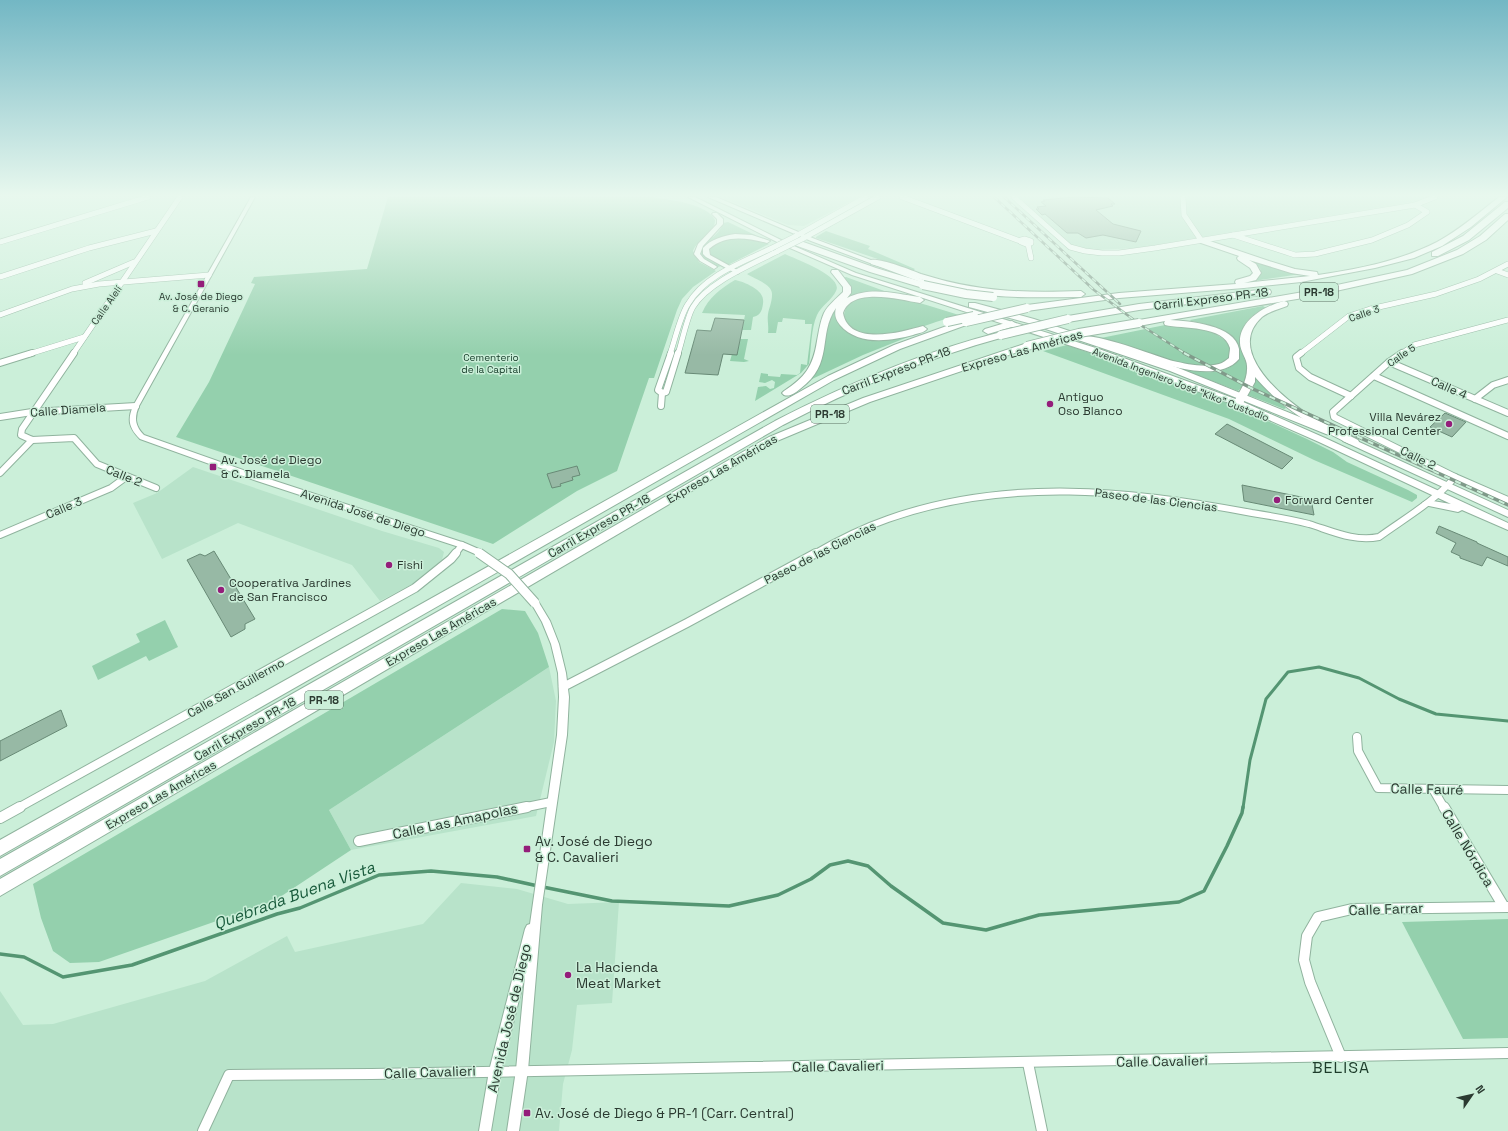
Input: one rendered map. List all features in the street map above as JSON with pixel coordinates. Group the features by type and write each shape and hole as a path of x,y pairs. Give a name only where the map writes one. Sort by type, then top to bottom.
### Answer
{"highway":[{"path":"828,250 873,270 923,285 966,294 994,297 1036,298 1094,294"},
{"path":"1204,290 1224,284 1250,280 1256,276 1257,272 1253,266 1244,260 1217,250"},
{"path":"1226,250 1294,271 1334,275"},
{"name":"PR-18","path":"0,848 830,378 868,359 926,335 966,322 1027,308 1131,294 1267,285 1334,275 1391,262 1428,250"},
{"name":"Carril Expreso PR-18","path":"0,868 707,464 802,411 846,389 1006,328 1131,308 1300,288 1396,268 1421,260 1444,250"},
{"name":"Expreso Las Américas","path":"0,888 773,439 814,421 858,404 1027,346 1079,333 1309,294 1410,272 1446,259 1464,250"},
{"path":"874,262 954,286 989,293 1025,295 1131,294"},
{"path":"738,430 753,415 800,385 812,374 819,358 826,317 848,290 844,282 835,272"},
{"path":"920,300 894,294 865,295 851,299 845,303 840,310 840,317 844,324 852,331 862,335 878,338 902,335 973,316 993,315"},
{"path":"1309,294 1297,300 1263,311 1252,322 1246,333 1244,348 1252,365 1274,392 1306,418 1354,442"},
{"path":"1081,338 1102,341 1196,369 1222,368 1234,360 1235,350 1231,344 1220,334 1205,326 1188,323 1139,322"},
{"path":"1240,400 1250,382 1252,365"}],"main road":[{"path":"698,250 697,254 702,260 731,272"},
{"path":"706,250 706,254 708,256 731,272"},
{"path":"782,250 835,272 882,289 1006,328"},
{"name":"Avenida Ingeniero José \"Kiko\" Custodio","path":"798,250 854,274 1006,328 1049,336 1240,400 1354,442 1508,514"},
{"name":"Avenida Ingeniero José \"Kiko\" Custodio","path":"822,250 853,267 895,282 1031,321 1172,369 1508,527"},
{"path":"837,250 1031,321"},
{"path":"1427,503 1448,506 1489,518"}],"street":[{"path":"0,277 84,250"},
{"name":"Calle Alelí","path":"32,440 21,435 22,429 32,412 144,250"},
{"name":"Avenida José de Diego","path":"223,250 136,406 132,423 134,430 142,437 260,480 462,545 478,552 496,562 535,602 546,621 555,644 562,673 564,697 562,735 537,905 522,1070 513,1131"},
{"path":"661,406 662,393 658,390 687,305 694,293 767,250"},
{"path":"731,272 780,250"},
{"path":"1029,250 1030,258"},
{"path":"1076,250 1104,252 1141,250"},
{"path":"1279,250 1295,255 1315,254 1332,250"},
{"path":"0,315 72,289 136,262"},
{"name":"Calle 3","path":"1351,396 1310,377 1299,368 1296,357 1349,316 1370,309 1436,294 1479,279 1508,264"},
{"path":"1497,271 1508,275"},
{"path":"72,289 122,282 209,275"},
{"name":"Calle 5","path":"1333,412 1390,362 1414,345 1508,320"},
{"path":"0,363 84,337"},
{"name":"Calle 4","path":"1390,362 1508,414"},
{"path":"1374,376 1508,436"},
{"path":"1475,399 1493,385 1508,380"},
{"name":"Calle Diamela","path":"0,417 32,412 136,406"},
{"name":"Calle 2","path":"1333,412 1334,417 1508,500"},
{"name":"Calle 2","path":"32,440 74,438 96,464 156,488"},
{"path":"0,473 32,440"},
{"name":"Paseo de las Ciencias","path":"563,686 775,576 854,533 912,510 955,500 993,494 1042,490 1082,491 1140,495 1244,511 1307,524 1365,540 1379,537 1438,495 1449,486 1456,476"},
{"name":"Calle 3","path":"0,535 111,488 126,477"},
{"name":"Calle San Guillermo","path":"0,818 415,588 451,559 462,545"},
{"name":"Calle Fauré","path":"1357,737 1358,751 1378,788 1508,790"},
{"name":"Calle Nórdica","path":"1433,788 1506,907"},
{"name":"Calle Las Amapolas","path":"359,841 551,802"},
{"name":"Avenida José de Diego","path":"485,1131 495,1071 537,905"},
{"name":"Calle Farrar","path":"1341,1057 1310,982 1304,960 1307,936 1318,917 1352,908 1506,907"},
{"name":"Calle Cavalieri","path":"203,1131 229,1075 319,1076 522,1070 1028,1064 1508,1053"},
{"path":"1028,1064 1042,1131"}],"shaded area":[{"path":"193,467 382,531 439,548 444,552 442,560 422,579 380,601 352,565 238,523 162,559 133,503 157,493"},
{"path":"549,667 556,701 554,742 536,816 351,850 329,810"},
{"path":"461,883 517,889 568,904 619,902 612,1003 577,1005 572,1050 563,1084 559,1131 0,1131 0,991 23,1025 53,1024 205,981 287,936 295,952 423,924"}],"green space":[{"name":"Cementerio de la Capital","path":"373,250 694,250 699,262 716,271 693,287 682,299 654,378 649,378 617,471 577,491 493,544 176,437 209,382 255,284 251,283 254,277 367,269"},
{"path":"700,250 704,250 709,260 721,266 718,267 706,260 701,254"},
{"path":"758,250 728,265 711,256 709,251"},
{"path":"851,250 870,250 915,269 913,271"},
{"path":"785,254 826,274 837,285 836,291 821,309 815,320 812,333 809,364 801,373 755,401 758,387 766,386 770,389 774,388 775,382 772,380 765,383 759,382 761,373 768,374 768,376 780,377 781,374 797,375 800,373 801,364 807,365 812,324 805,324 805,320 783,318 782,322 778,322 776,333 768,333 768,312 772,300 772,291 762,282 747,274"},
{"path":"1243,257 1301,274 1253,281 1261,273 1260,268"},
{"path":"846,277 887,292 857,296 838,314 854,333 908,337 863,355 812,379 821,363 828,319 831,312 846,297 843,278"},
{"path":"735,280 746,283 758,290 763,298 762,309 759,314 753,317 751,330 742,330 745,315 702,313 708,302 716,294"},
{"path":"866,296 902,299 959,315 904,332 889,335 874,335 861,332 849,325 844,317 849,303"},
{"path":"1263,306 1266,308 1258,312 1247,322 1241,334 1241,349 1248,367 1249,376 1244,385 1238,391 1184,370 1200,372 1222,371 1229,368 1240,357 1238,350 1229,337 1214,328 1190,320"},
{"path":"1165,325 1202,329 1220,336 1230,348 1231,358 1221,365 1194,367 1101,338"},
{"path":"740,339 748,339 744,359 749,361 730,361 732,354 737,354"},
{"path":"1067,345 1176,383 1235,406 1333,452 1347,462 1408,490 1417,495 1417,498 1412,502 1314,460 1229,419 1043,351"},
{"path":"1256,378 1286,408 1284,409 1248,395 1253,388"},
{"path":"502,609 525,611 538,633 549,667 329,810 351,850 274,901 99,962 70,963 53,951 41,918 33,884"},
{"path":"165,620 178,647 149,661 146,656 98,680 92,666 140,642 136,634"},
{"path":"1508,919 1508,1038 1463,1039 1402,922"}],"building":[{"path":"715,318 744,320 737,355 723,354 718,375 685,373 697,330 711,331"},
{"name":"Villa Nevárez Professional Center","path":"1445,413 1466,422 1452,437 1430,427"},
{"path":"1227,424 1293,458 1282,469 1215,434"},
{"path":"577,466 580,475 572,477 573,480 560,484 561,486 552,488 547,474"},
{"name":"Forward Center","path":"1242,485 1311,499 1314,515 1244,501"},
{"path":"1439,526 1508,557 1508,566 1487,557 1482,566 1460,558 1460,556 1451,552 1456,543 1436,533"},
{"name":"Cooperativa Jardines de San Francisco","path":"214,551 255,619 245,624 245,629 231,637 187,560 200,554 205,556"},
{"path":"61,710 67,726 0,761 0,741"}],"waterway":[{"name":"Quebrada Buena Vista","path":"1243,808 1250,760 1266,699 1288,672 1319,667 1359,678 1399,699 1436,714 1508,721"},
{"name":"Quebrada Buena Vista","path":"543,887 612,901 729,906 778,895 811,879 830,865 848,861 868,866 891,886 943,923 986,930 1039,915 1179,902 1204,891 1227,846 1242,813 1243,807"},
{"name":"Quebrada Buena Vista","path":"0,954 24,957 63,977 132,965 277,914 300,908 379,875 431,871 497,877 538,886"}],"railway":[{"path":"1051,250 1094,290 1142,326 1186,354"},
{"path":"1061,250 1120,304"},
{"path":"1184,353 1253,389 1508,505"}],"place":[{"name":"Av. José de Diego & C. Geranio","path":"201,284"},
{"name":"Antiguo Oso Blanco","path":"1050,404"},
{"name":"Villa Nevárez Professional Center","path":"1449,424"},
{"name":"Av. José de Diego & C. Diamela","path":"213,467"},
{"name":"Forward Center","path":"1277,500"},
{"name":"Fishi","path":"389,565"},
{"name":"Cooperativa Jardines de San Francisco","path":"221,590"},
{"name":"Av. José de Diego & C. Cavalieri","path":"527,849"},
{"name":"La Hacienda Meat Market","path":"568,975"},
{"name":"Av. José de Diego & PR-1 (Carr. Central)","path":"527,1113"}],"district":[{"name":"BELISA","path":"1341,1067"}]}
